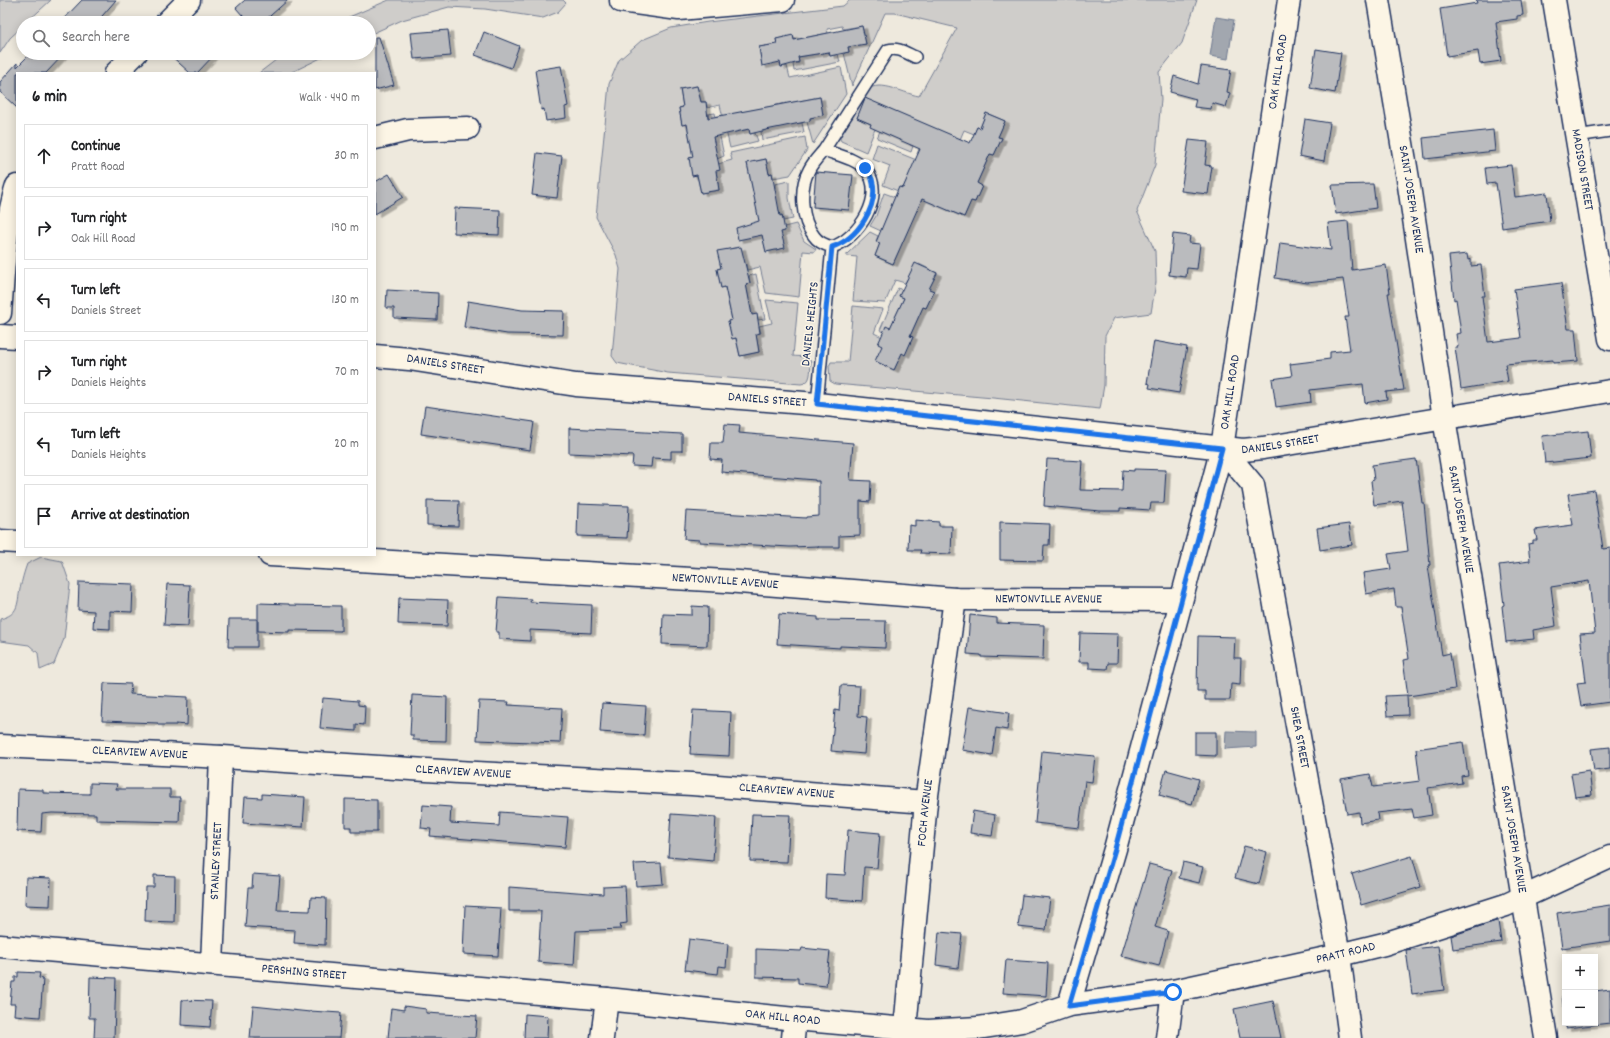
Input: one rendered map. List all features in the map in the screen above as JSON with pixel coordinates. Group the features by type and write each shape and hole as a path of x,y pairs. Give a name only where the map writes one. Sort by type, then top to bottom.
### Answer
{"street":[{"path":"173,16 189,0"},
{"name":"OAK HILL ROAD","path":"607,999 794,1029 905,1029 928,1031 978,1028 1000,1031 1035,1017 1069,1006 1115,849 1222,448 1289,0"},
{"name":"SAINT JOSEPH AVENUE","path":"1378,0 1408,179 1444,418 1546,1038"},
{"name":"MADISON STREET","path":"1554,0 1576,136 1604,265 1610,339"},
{"path":"622,1 679,9 706,3 771,1"},
{"path":"117,72 129,60"},
{"path":"376,138 408,130 468,128"},
{"path":"0,313 7,231 16,189"},
{"path":"0,336 16,337"},
{"name":"DANIELS STREET","path":"376,356 409,359 576,385 817,404 1243,450 1610,391"},
{"name":"SHEA STREET","path":"1222,448 1253,485 1339,955 1350,1038"},
{"path":"0,541 16,542"},
{"name":"NEWTONVILLE AVENUE","path":"288,556 710,580 955,599 1182,600"},
{"name":"FOCH AVENUE","path":"905,1029 926,802 955,599"},
{"name":"CLEARVIEW AVENUE","path":"0,746 692,784 926,802"},
{"name":"STANLEY STREET","path":"212,964 221,757"},
{"name":"PRATT ROAD","path":"1069,1006 1173,992 1339,955 1391,941 1506,905 1610,857"},
{"name":"PERSHING STREET","path":"0,946 607,999"},
{"path":"1167,1038 1173,992"},
{"path":"602,1038 607,999"}],"lane":[{"path":"824,150 865,168 872,177 873,186 873,195 862,223 840,245 832,247 822,244 814,237 809,229 805,217 803,192 807,175 888,50 893,48 898,49 915,57"},
{"path":"1576,136 1610,131"},
{"name":"DANIELS HEIGHTS","path":"817,404 832,247"}],"shaded area":[{"path":"0,0 51,0 34,16 16,16 16,32 10,38 0,53"},
{"path":"389,0 563,0 566,3 558,12 543,18 485,9 449,7 402,20 376,32 376,16 351,16"},
{"path":"850,0 1197,0 1182,43 1159,72 1161,99 1155,165 1137,211 1155,251 1156,282 1151,313 1114,318 1105,336 1104,385 1100,409 835,384 830,381 829,366 831,362 848,362 853,306 883,309 874,333 882,337 882,346 894,370 902,353 905,354 913,337 910,336 923,307 926,308 934,291 929,289 937,273 919,264 911,281 907,279 905,283 895,280 885,303 853,301 857,257 847,256 847,254 870,232 878,236 876,241 880,243 875,256 893,264 929,181 910,173 903,188 900,187 898,191 883,185 890,166 872,159 877,144 946,172 953,194 946,209 964,217 971,201 975,202 982,186 977,183 990,154 994,155 1002,138 998,137 1005,121 986,113 980,128 977,127 974,134 964,130 948,168 917,154 919,149 923,151 866,98 857,118 871,124 875,129 866,152 841,141 841,135 863,93 869,88 876,86 890,87 919,96 957,28 895,13 885,13 852,86 844,53 849,52 848,47 866,44 862,26 843,29 842,26 827,29 828,33 794,40 793,36 776,39 777,44 759,47 762,65 780,62 781,67 787,66 790,78 841,67 846,94 813,144 807,122 810,121 810,118 823,115 820,97 732,114 735,132 749,129 750,134 755,133 758,141 730,148 720,105 707,108 706,102 701,102 697,86 680,89 683,107 679,108 682,125 687,124 693,157 689,158 697,175 701,193 719,190 716,171 718,164 732,160 730,153 805,137 807,150 790,175 773,178 772,173 769,174 766,159 747,163 766,252 784,248 781,232 784,227 796,224 804,241 816,249 814,252 803,251 799,297 766,293 760,267 747,270 746,264 742,265 738,247 718,252 721,268 717,269 721,288 725,287 732,320 728,321 732,338 736,338 740,356 759,352 756,334 761,333 759,326 772,323 766,300 798,303 793,356 806,357 810,360 809,379 805,383 801,384 668,373 617,363 612,356 620,269 616,255 596,217 609,84 619,60 642,40 671,28 708,22 843,6"},
{"path":"1216,17 1234,20 1228,59 1210,56"},
{"path":"829,52 830,56 838,54 840,62 794,71 793,64 799,63 798,57"},
{"path":"276,60 317,60 292,72 260,72"},
{"path":"715,113 724,156 717,159 708,114"},
{"path":"802,123 804,132 762,140 761,132 766,130 765,126"},
{"path":"880,131 911,141 910,145 913,146 911,152 877,138"},
{"path":"789,181 789,198 793,219 783,221 782,215 778,216 772,189 775,188 775,184"},
{"path":"884,193 895,197 881,231 870,226 876,216"},
{"path":"756,274 765,319 758,320 757,315 752,315 746,284 750,283 749,276"},
{"path":"898,288 902,290 899,296 904,298 890,328 884,332 880,330"},
{"path":"41,557 62,561 70,584 64,639 54,664 40,670 38,653 29,645 0,641 0,619 14,612 16,608 22,579 27,564"},
{"path":"1226,731 1256,732 1256,747 1225,749"}],"building":[{"path":"82,0 116,0 102,16 67,16"},
{"path":"245,0 288,0 270,16 243,16 236,8"},
{"path":"1476,0 1521,0 1523,15 1517,16 1517,19 1496,22 1501,61 1480,64 1478,51 1447,56 1440,9 1477,3"},
{"path":"862,26 866,44 848,47 849,52 830,56 829,52 798,57 799,62 781,67 780,62 762,66 759,47 777,44 776,39 793,35 794,40"},
{"path":"448,30 451,56 414,59 411,33"},
{"path":"484,32 519,46 511,68 475,55"},
{"path":"376,37 379,37 394,85 376,90"},
{"path":"1316,49 1341,53 1335,93 1310,88"},
{"path":"24,60 58,60 47,72 16,72 16,107 0,92 0,82 17,63 17,67"},
{"path":"176,60 209,60 198,72 189,72"},
{"path":"561,66 568,106 565,107 566,118 546,121 544,109 541,110 535,70"},
{"path":"1201,66 1231,70 1227,92 1230,93 1226,107 1212,103 1211,109 1194,107 1196,99 1170,92 1174,76 1198,84"},
{"path":"697,86 701,102 706,102 708,118 820,97 823,115 810,118 810,121 750,134 749,129 713,137 720,170 716,171 719,190 701,193 697,175 692,176 689,158 693,157 687,124 682,125 679,108 683,107 680,89"},
{"path":"865,98 970,143 977,127 980,128 986,113 1005,121 998,137 1002,138 994,155 990,154 977,183 982,186 975,202 971,201 964,217 922,199 893,264 875,256 880,243 876,242 899,187 903,188 920,149 870,127 871,124 857,118"},
{"path":"1305,119 1330,123 1324,161 1299,156"},
{"path":"1493,130 1495,151 1425,159 1423,138"},
{"path":"1189,140 1208,142 1205,165 1212,166 1208,194 1181,191"},
{"path":"537,153 562,156 557,198 532,195"},
{"path":"766,159 769,174 772,173 780,216 782,215 785,231 781,232 785,248 766,252 762,235 738,240 736,228 759,221 747,163"},
{"path":"1511,165 1515,197 1547,193 1550,221 1502,228 1496,183 1487,184 1485,168"},
{"path":"816,172 853,175 849,210 813,207"},
{"path":"389,174 403,197 376,213 376,181"},
{"path":"1373,184 1376,208 1336,214 1332,185"},
{"path":"455,208 500,210 499,235 454,233"},
{"path":"1348,221 1352,270 1386,265 1390,293 1388,293 1404,390 1386,392 1387,399 1365,403 1363,384 1310,390 1311,402 1276,407 1272,379 1292,376 1290,364 1330,359 1330,352 1350,350 1345,317 1349,317 1343,279 1307,283 1275,278 1280,243 1331,250 1328,223"},
{"path":"1173,234 1190,236 1189,243 1200,244 1197,269 1187,268 1186,277 1169,275"},
{"path":"741,247 750,283 746,284 752,315 757,314 760,333 756,334 759,352 740,356 736,338 732,339 728,321 732,320 725,287 721,288 717,269 721,268 717,251"},
{"path":"1467,254 1468,260 1471,259 1471,266 1481,265 1485,296 1482,296 1488,342 1521,338 1514,289 1561,283 1568,329 1575,329 1578,361 1553,363 1553,360 1505,364 1508,381 1461,389 1455,347 1458,347 1456,334 1461,333 1456,299 1454,300 1449,256"},
{"path":"915,263 937,273 929,289 934,291 926,308 923,307 910,336 913,337 905,355 902,353 894,370 875,361 882,346 878,344 886,326 890,328 904,298 899,296"},
{"path":"387,290 438,293 437,320 394,318 394,308 386,308"},
{"path":"468,301 522,310 564,311 563,335 507,334 464,327"},
{"path":"1154,341 1187,347 1179,393 1149,388 1150,384 1147,383"},
{"path":"425,406 534,422 530,450 421,434"},
{"path":"725,424 740,425 739,433 853,443 850,480 871,481 870,502 860,501 860,535 839,536 839,547 790,547 700,542 700,540 684,539 686,511 806,518 819,516 819,481 721,472 722,460 710,459 711,443 723,443"},
{"path":"569,428 682,434 682,451 671,451 671,459 652,458 651,467 632,466 633,456 569,453"},
{"path":"1588,431 1591,458 1545,463 1542,436"},
{"path":"1047,459 1082,461 1080,490 1122,491 1123,470 1166,470 1164,503 1151,503 1150,510 1120,508 1120,511 1100,511 1044,506"},
{"path":"1416,459 1422,503 1424,503 1430,565 1428,566 1442,655 1450,653 1455,689 1408,696 1403,660 1409,659 1401,607 1396,607 1394,589 1366,594 1363,573 1391,569 1388,554 1408,551 1402,501 1374,505 1371,481 1374,480 1372,465"},
{"path":"1594,490 1603,549 1610,548 1610,702 1581,706 1577,683 1586,682 1580,634 1595,633 1589,581 1551,587 1556,626 1533,630 1534,639 1506,642 1502,606 1504,605 1499,565 1530,561 1528,544 1533,543 1533,540 1537,540 1535,530 1573,525 1568,494"},
{"path":"427,500 459,501 458,526 427,525"},
{"path":"578,504 629,506 627,538 577,536"},
{"path":"915,520 939,522 939,526 952,526 951,554 920,553 921,550 908,550 909,525 915,526"},
{"path":"1000,522 1050,524 1049,545 1044,545 1043,561 1000,560"},
{"path":"1349,524 1352,545 1320,550 1317,528"},
{"path":"79,582 133,584 132,612 110,611 110,629 93,628 94,611 78,610"},
{"path":"167,584 190,585 188,626 164,625"},
{"path":"499,597 531,599 530,602 592,605 591,633 530,630 530,641 499,639 499,632 496,632"},
{"path":"399,598 448,600 447,626 398,624"},
{"path":"258,603 341,606 341,631 258,631"},
{"path":"692,606 708,607 707,646 662,644 663,614 692,615"},
{"path":"779,614 818,617 818,620 886,621 885,648 840,646 840,648 777,644"},
{"path":"970,615 997,618 997,623 1044,625 1043,659 981,657 981,655 967,654"},
{"path":"229,619 257,619 257,647 228,647"},
{"path":"1080,633 1118,634 1117,663 1108,663 1107,669 1089,668 1089,662 1079,662"},
{"path":"1198,636 1235,637 1234,658 1241,658 1240,685 1231,684 1230,700 1205,700 1205,691 1197,691"},
{"path":"104,683 131,684 130,694 188,697 187,725 158,725 158,723 102,721"},
{"path":"841,685 860,686 858,716 867,717 864,754 831,751 835,710 839,711"},
{"path":"412,695 447,697 446,741 413,740 413,735 410,735"},
{"path":"1407,695 1408,715 1387,716 1385,696"},
{"path":"323,698 358,701 358,705 365,706 364,725 356,724 356,731 320,728"},
{"path":"479,701 509,702 508,705 562,708 560,743 477,740"},
{"path":"602,703 646,706 644,735 600,732"},
{"path":"969,707 1009,713 1007,730 996,728 992,755 962,750"},
{"path":"693,710 731,712 729,756 690,754"},
{"path":"1195,732 1216,732 1216,756 1195,755"},
{"path":"1463,742 1468,775 1461,776 1462,783 1428,788 1432,815 1414,818 1412,809 1377,813 1378,820 1360,823 1359,812 1347,814 1341,779 1370,774 1373,787 1420,781 1416,749"},
{"path":"1610,747 1610,769 1594,771 1591,749"},
{"path":"1042,751 1095,756 1092,782 1085,781 1079,828 1035,823"},
{"path":"1166,770 1199,779 1192,804 1159,795"},
{"path":"1589,771 1592,795 1575,797 1571,774"},
{"path":"90,783 117,784 116,789 170,789 170,797 180,797 179,822 96,820 96,814 52,813 42,814 41,832 17,831 18,789 43,790 43,793 90,794"},
{"path":"262,794 305,797 303,827 243,823 245,797 262,798"},
{"path":"345,799 377,800 377,832 351,832 351,827 345,827"},
{"path":"423,805 451,807 450,823 499,826 500,812 568,817 565,847 430,836 431,829 421,828"},
{"path":"973,811 995,815 992,836 970,833"},
{"path":"671,814 716,817 713,861 668,857"},
{"path":"752,814 790,815 787,862 750,861"},
{"path":"848,830 880,833 877,868 864,867 862,901 825,898 826,874 845,875"},
{"path":"1244,846 1267,852 1259,884 1235,878"},
{"path":"1412,856 1421,887 1361,905 1352,874"},
{"path":"1183,862 1203,867 1199,883 1179,878"},
{"path":"661,863 663,884 636,886 634,864"},
{"path":"1149,864 1172,870 1155,927 1168,931 1159,966 1121,956"},
{"path":"253,874 280,876 277,910 310,911 311,897 326,898 325,945 294,943 295,930 245,927 248,888 252,888"},
{"path":"154,875 175,876 174,922 145,921 146,887 154,887"},
{"path":"26,877 51,878 50,906 25,905"},
{"path":"625,886 627,923 620,924 621,929 576,931 574,965 538,962 541,911 509,911 509,887 603,894 603,887"},
{"path":"1022,895 1050,898 1046,930 1018,927"},
{"path":"1610,905 1610,941 1562,948 1557,913"},
{"path":"465,906 501,908 498,956 463,954"},
{"path":"1498,921 1501,942 1453,949 1451,936"},
{"path":"939,932 962,934 958,968 936,965"},
{"path":"689,939 728,944 726,967 719,966 718,974 685,970"},
{"path":"1438,946 1444,990 1412,994 1406,950"},
{"path":"802,948 830,951 826,986 798,983 798,978 756,977 756,949 801,951"},
{"path":"1006,960 1048,963 1046,996 1003,993"},
{"path":"18,972 40,973 39,978 43,979 40,1017 14,1015 15,1004 10,1004 12,982 15,982 15,977 18,977"},
{"path":"90,977 116,978 114,1038 94,1038 95,1018 89,1018"},
{"path":"1610,989 1610,1023 1598,1024 1598,991"},
{"path":"182,1000 212,1001 210,1027 181,1025"},
{"path":"1273,1001 1281,1038 1240,1038 1234,1009"},
{"path":"253,1006 310,1012 341,1013 339,1038 250,1038"},
{"path":"404,1006 426,1009 426,1013 477,1016 475,1038 388,1038 391,1008 404,1010"},
{"path":"525,1014 548,1016 547,1038 524,1038"},
{"path":"1566,1026 1584,1026 1566,1028"}],"route":[{"path":"865,168 872,177 873,186 873,195 867,213 856,232 840,245 832,247 817,404 1222,448 1115,849 1069,1006 1173,992"}]}
